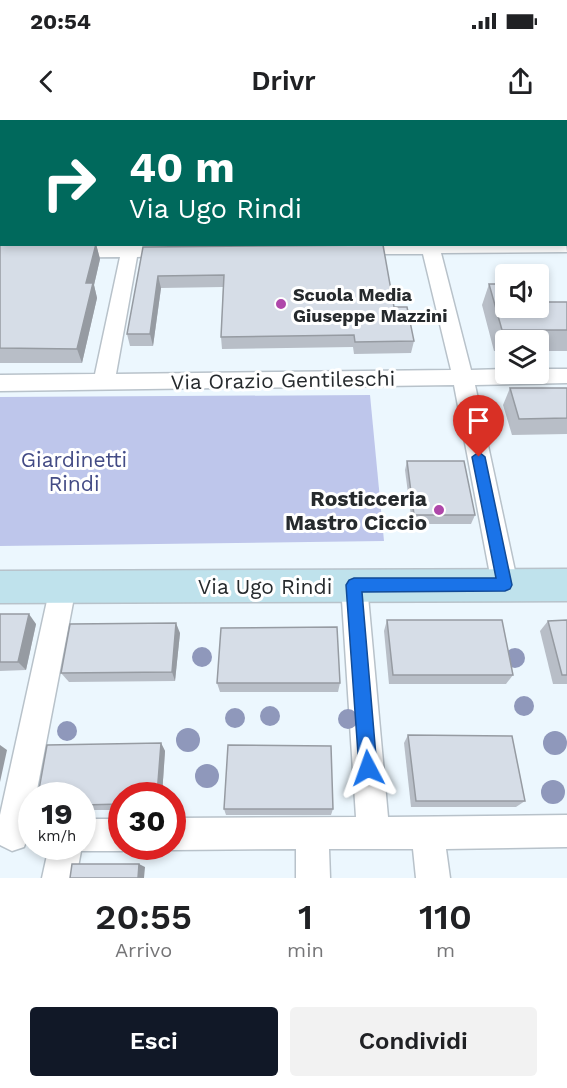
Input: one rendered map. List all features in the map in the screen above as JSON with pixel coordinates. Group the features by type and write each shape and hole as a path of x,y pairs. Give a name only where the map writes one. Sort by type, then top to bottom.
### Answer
{"street":[{"path":"329,249 430,246 567,247"},
{"path":"430,246 463,378 505,585"},
{"path":"0,253 131,248 189,251"},
{"path":"104,382 131,248"},
{"name":"Via Orazio Gentileschi","path":"0,383 567,376"},
{"path":"354,585 373,833"},
{"name":"Via Ugo Rindi","path":"0,587 567,585"},
{"path":"15,835 63,587"},
{"path":"186,834 567,831"},
{"path":"428,832 434,878"},
{"path":"312,833 313,878"},
{"path":"60,878 63,860"}],"green space":[{"name":"Giardinetti Rindi","path":"370,395 384,541 0,546 0,397"}],"building":[{"path":"0,246 95,246 86,283 93,283 77,349 0,348"},
{"path":"383,246 394,307 407,307 414,341 355,342 354,335 221,337 224,275 158,276 150,334 127,334 143,247"},
{"path":"489,284 495,284 495,305"},
{"path":"549,302 567,302 567,330 502,330 499,318 549,318"},
{"path":"510,388 567,388 567,418 519,419"},
{"path":"407,461 464,461 475,515 414,515"},
{"path":"0,614 29,614 18,662 0,662"},
{"path":"387,620 502,620 513,675 393,675"},
{"path":"567,620 567,675 562,675 548,621"},
{"path":"176,623 172,672 61,673 70,624"},
{"path":"337,627 340,683 217,683 221,628"},
{"path":"408,735 512,736 525,801 416,801"},
{"path":"161,743 158,782 108,782 108,804 96,805 96,782 40,782 47,745"},
{"path":"228,745 331,746 333,809 224,809"},
{"path":"72,864 139,864 138,878 70,878"}],"place":[{"name":"Scuola Media Giuseppe Mazzini","path":"281,304"},
{"name":"Rosticceria Mastro Ciccio","path":"439,510"}],"route":[{"path":"368,768 354,585 505,585 479,457"}]}
